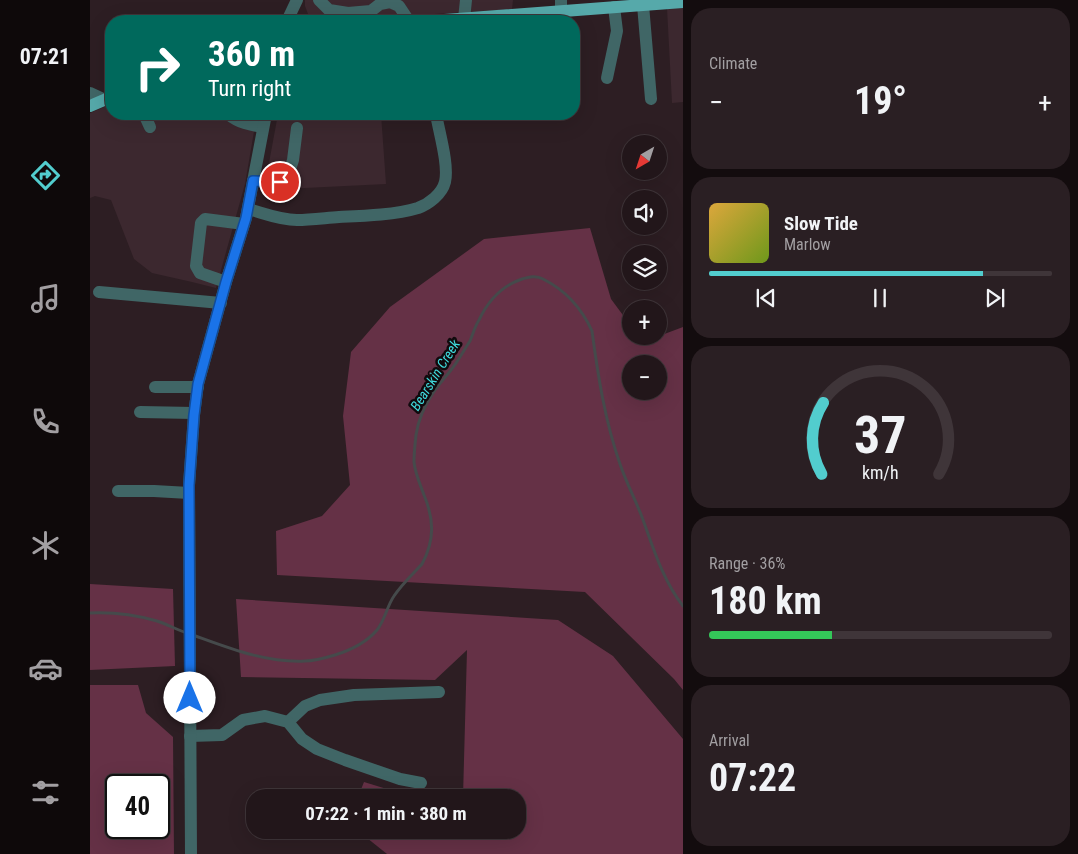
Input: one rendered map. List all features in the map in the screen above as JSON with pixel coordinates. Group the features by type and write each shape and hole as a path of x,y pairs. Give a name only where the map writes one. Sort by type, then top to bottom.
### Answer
{"main road":[{"path":"541,15 561,6 614,7 683,2"},
{"path":"90,106 105,100"}],"street":[{"path":"290,15 296,0"},
{"path":"319,0 329,15"},
{"path":"466,0 468,15"},
{"path":"336,15 371,11 380,4 390,2 400,6 405,15"},
{"path":"643,5 651,99"},
{"path":"606,78 617,31 614,7"},
{"path":"90,93 105,98"},
{"path":"147,120 150,127"},
{"path":"236,120 263,127"},
{"path":"191,854 189,493 194,413 198,387 226,282 248,210 265,120"},
{"path":"248,210 295,220 400,212 424,205 439,193 444,183 444,159 437,120"},
{"path":"253,181 280,182 287,179 293,160 297,128"},
{"path":"226,282 200,273 196,266 201,223 205,219 244,224"},
{"path":"99,292 221,302"},
{"path":"155,387 198,387"},
{"path":"140,412 194,413"},
{"path":"118,491 189,493"},
{"path":"288,722 305,706 320,700 354,695 439,692"},
{"path":"190,736 222,735 243,720 265,716 288,722 302,738 344,760 400,779 421,783"}],"shaded area":[{"path":"305,0 513,0 512,9 419,15 309,15 305,6"},
{"path":"667,8 683,8 683,102 672,103"},
{"path":"105,107 105,120 256,120 245,184 216,288 152,273 134,259 111,200 95,196 90,198 90,113"},
{"path":"277,120 381,120 386,184 264,190"},
{"path":"590,228 611,299 622,314 622,345 667,345 667,333 683,327 683,690 585,592 277,575 276,531 322,516 350,485 343,416 351,352 390,307 484,239"},
{"path":"90,584 173,589 175,666 90,670"},
{"path":"236,599 558,620 613,656 683,739 683,854 387,854 368,839 526,839 526,789 463,789 467,650 435,680 241,677"},
{"path":"90,685 138,685 146,713 173,737 174,854 90,854"},
{"path":"364,782 387,789 361,789"}],"waterway":[{"name":"Bearskin Creek","path":"193,635 262,657 290,661 305,661 335,655 358,646 373,635 380,626 394,596 422,564 431,538 430,513 414,462 420,419 433,393 470,341 478,322 491,301 514,282 532,277 543,279 566,294 583,315 592,331 603,398 620,464 664,575 683,606"},
{"name":"Bearskin Creek","path":"90,613 141,617 161,622 187,633"}],"route":[{"path":"190,698 189,485 198,384 246,218 253,181 280,182"}]}
